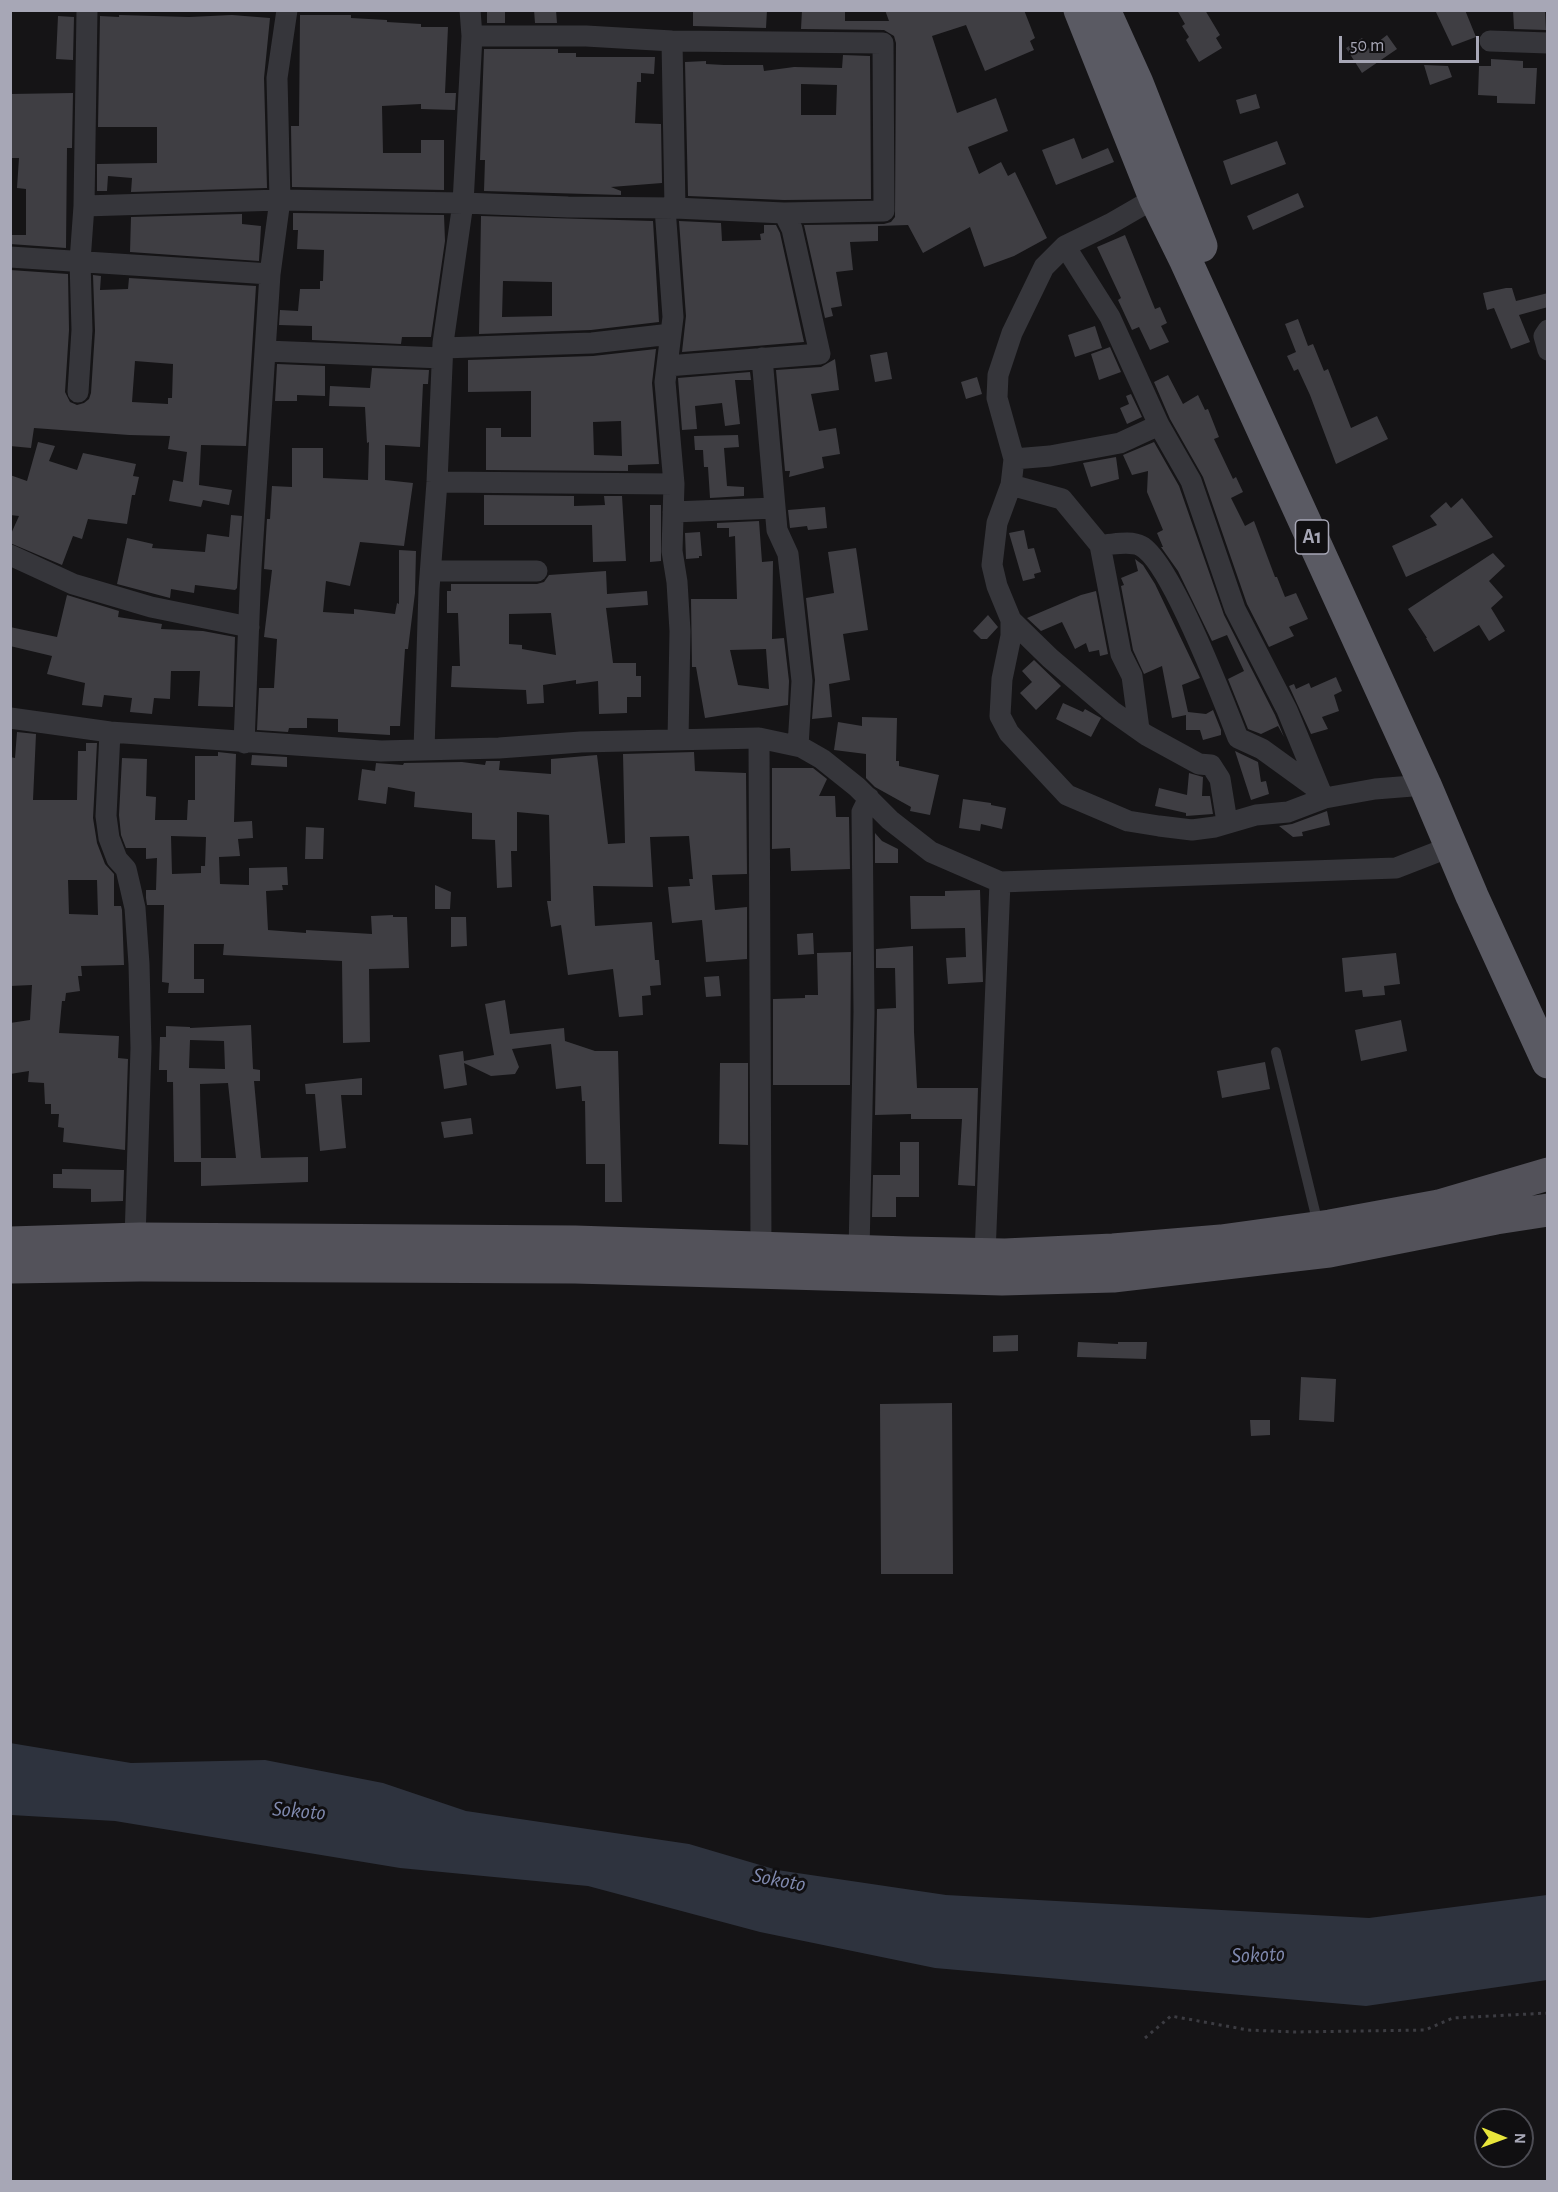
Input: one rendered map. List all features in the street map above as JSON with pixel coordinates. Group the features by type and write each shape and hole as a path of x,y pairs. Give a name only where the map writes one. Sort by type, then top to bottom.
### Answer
{"highway":[{"name":"A1","path":"1080,10 1155,198 1548,1006"},
{"name":"A1","path":"1104,10 1137,83 1204,253 1354,610 1450,847 1548,1062"}],"main road":[{"path":"10,1243 135,1239 575,1242 985,1254 1113,1250 1221,1240 1319,1227 1439,1206 1548,1174"},
{"path":"10,1267 140,1265 563,1267 1002,1279 1113,1276 1329,1251 1548,1210"}],"street":[{"path":"78,392 82,330 80,261 84,206 87,10"},
{"path":"244,743 270,274 280,200 278,78 287,10"},
{"path":"424,750 443,353 463,202 472,36 470,10"},
{"path":"84,206 280,200 463,202 784,213 884,211 883,43 672,41 586,36 472,36"},
{"path":"672,41 670,208 673,317 665,382 674,484 672,552 677,582 680,631 678,740"},
{"path":"1490,41 1548,43"},
{"path":"1155,198 1065,246 1044,267 1011,333 998,375 997,398 1014,459 1011,485 998,524 992,565 997,586 1011,620 1011,636 1002,679 1000,716 1009,734 1067,795 1128,821 1138,823 1192,830 1215,827 1256,815 1288,812 1322,794 1425,785"},
{"path":"667,366 820,354 792,229 784,213"},
{"path":"1065,246 1110,317 1160,424 1191,481 1235,609 1287,710 1322,794"},
{"path":"10,257 270,274"},
{"path":"1548,330 1544,336 1548,350"},
{"path":"266,351 443,353 592,343 671,334"},
{"path":"762,358 777,530 788,554 802,681 798,746"},
{"path":"1014,459 1050,456 1120,442 1160,424"},
{"path":"437,482 674,484"},
{"path":"1011,485 1062,499 1100,545 1121,654 1132,676 1139,729"},
{"path":"673,512 775,508"},
{"path":"1100,545 1138,544 1149,551 1171,583 1238,738 1262,749 1322,794"},
{"path":"10,555 73,584 106,594 151,607 249,627"},
{"path":"431,571 537,571"},
{"path":"1011,620 1112,711 1146,735 1199,764 1211,765 1220,779 1227,822"},
{"path":"10,718 110,732 381,751 759,738 798,746 822,759 869,798 890,820 931,852 1000,882 1396,868 1450,847"},
{"path":"110,732 106,816 109,838 117,859 126,869 135,908 139,964 140,1070 135,1239"},
{"path":"759,738 761,1248"},
{"path":"859,1252 864,1012 862,812 869,798"},
{"path":"985,1254 1000,882"}],"lane":[{"path":"1276,1052 1319,1227"}],"path":[{"path":"1145,2038 1171,2016 1248,2030 1295,2032 1425,2030 1454,2018 1548,2013"}],"water":[{"name":"Sokoto","path":"10,1743 131,1763 265,1760 383,1783 466,1811 689,1844 777,1870 946,1895 1369,1918 1547,1895 1547,1980 1366,2006 935,1968 760,1932 588,1886 400,1868 115,1821 11,1815"}],"building":[{"path":"487,10 505,10 505,23 487,23"},
{"path":"534,10 556,10 557,23 535,23"},
{"path":"693,10 767,10 766,28 693,26"},
{"path":"802,10 845,10 845,21 889,21 885,10 1024,10 1035,38 1030,41 1034,50 985,71 966,25 932,36 957,113 996,98 1008,131 968,147 979,174 1001,162 1008,176 1015,172 1047,238 1014,256 984,267 970,227 923,253 908,225 878,226 878,241 850,242 853,270 836,272 842,306 831,308 833,316 825,318 804,225 884,224 891,222 895,217 896,43 894,36 884,30 801,29"},
{"path":"1177,10 1205,10 1220,35 1216,38 1222,48 1199,62 1186,40 1189,37 1182,26 1185,24"},
{"path":"1435,10 1465,10 1476,37 1452,46"},
{"path":"1513,10 1545,10 1546,30 1514,29"},
{"path":"119,15 189,17 232,15 270,18 264,78 267,188 131,192 132,178 108,176 107,191 97,191 97,164 157,163 157,127 98,127 100,16 119,17"},
{"path":"300,15 351,15 351,18 421,24 421,27 448,27 445,93 456,93 455,110 421,109 421,104 382,106 383,153 421,153 421,140 444,140 444,190 292,187 291,126 299,126"},
{"path":"58,16 74,17 73,60 56,59"},
{"path":"1387,35 1397,49 1362,73 1346,48 1362,38 1369,49"},
{"path":"484,49 558,49 558,53 576,53 576,57 655,57 654,74 641,73 641,82 637,82 635,123 661,124 662,183 611,187 621,191 621,195 484,191 485,160 480,160"},
{"path":"843,55 870,56 871,199 784,200 688,196 685,62 706,61 706,64 763,65 764,71 794,67 842,68","holes":["801,84 837,85 836,115 801,115"]},
{"path":"1491,59 1523,61 1523,68 1537,68 1535,104 1497,103 1497,96 1478,95 1479,66 1491,66"},
{"path":"1424,65 1448,66 1452,77 1430,85"},
{"path":"73,93 72,148 67,148 66,248 10,244 10,235 26,235 26,189 17,188 19,158 10,158 10,94"},
{"path":"1256,94 1260,108 1240,114 1236,100"},
{"path":"1074,138 1082,159 1108,148 1114,162 1056,185 1042,150"},
{"path":"1277,141 1286,164 1231,185 1223,161"},
{"path":"1298,193 1304,207 1253,230 1247,216"},
{"path":"293,213 444,215 445,241 431,337 402,337 401,344 312,340 312,326 279,325 280,310 298,311 300,289 320,289 320,281 323,281 324,250 297,249 298,230 293,230"},
{"path":"242,214 242,224 261,226 259,261 130,252 131,217"},
{"path":"481,216 653,221 659,322 591,330 479,334","holes":["503,281 552,282 552,316 502,317"]},
{"path":"679,221 721,223 722,241 761,240 760,234 764,233 764,225 776,225 780,233 804,342 682,352 686,316"},
{"path":"1125,235 1155,309 1160,307 1167,323 1161,326 1169,342 1150,350 1139,327 1132,330 1118,300 1121,298 1097,247"},
{"path":"10,270 68,274 69,330 65,392 70,402 77,405 89,399 91,393 95,331 93,275 101,276 100,290 128,289 129,278 256,286 246,446 201,445 199,485 232,490 229,505 203,500 201,507 169,501 173,480 183,482 187,452 168,449 170,436 34,428 31,448 10,446 12,381","holes":["135,361 173,364 172,398 168,398 168,404 132,402"]},
{"path":"1512,288 1516,301 1548,293 1548,307 1519,315 1530,342 1511,349 1494,308 1487,310 1483,293"},
{"path":"1298,319 1308,346 1313,344 1324,371 1328,369 1351,428 1377,416 1388,439 1336,464 1310,395 1298,369 1294,371 1287,356 1296,352 1285,324"},
{"path":"1095,326 1102,348 1075,357 1068,335"},
{"path":"1110,347 1121,372 1099,380 1091,354"},
{"path":"656,349 652,383 659,464 628,465 628,471 486,470 486,428 501,428 501,437 531,437 531,391 468,392 468,360 593,356","holes":["621,421 622,456 594,455 593,422"]},
{"path":"887,352 892,379 875,382 870,355"},
{"path":"835,359 839,390 811,394 819,431 836,428 840,454 822,457 824,468 789,477 790,471 785,471 776,370 821,367"},
{"path":"277,364 325,366 325,396 297,395 297,401 275,401"},
{"path":"372,368 429,370 428,384 423,384 420,447 385,445 385,480 413,483 404,546 360,542 350,586 326,581 323,612 354,614 354,609 395,614 397,603 399,604 399,550 416,551 415,593 408,649 405,649 400,726 390,726 390,735 338,732 338,719 307,718 307,728 289,728 288,732 257,730 259,688 274,688 277,639 264,637 272,570 264,569 267,519 270,519 272,486 292,487 292,448 323,448 323,478 368,480 369,442 367,443 365,407 329,406 330,386 370,388"},
{"path":"750,372 751,380 735,380 740,424 725,426 722,403 695,406 697,429 682,430 678,378"},
{"path":"1168,375 1183,404 1198,395 1205,410 1208,409 1219,437 1214,439 1233,479 1236,477 1243,492 1231,498 1245,526 1254,521 1285,597 1296,593 1308,619 1289,627 1294,636 1269,647 1247,604 1203,477 1170,419 1154,382"},
{"path":"977,377 982,394 966,399 961,382"},
{"path":"1131,394 1142,417 1127,424 1120,408 1129,404 1126,396"},
{"path":"738,435 739,447 724,448 727,486 744,487 744,496 710,498 708,467 704,467 703,450 695,450 694,436"},
{"path":"38,442 55,446 49,461 77,470 83,453 136,464 133,476 139,477 135,495 132,495 127,524 88,519 82,539 73,536 62,565 10,543 10,536 19,516 10,515 10,475 27,481"},
{"path":"1154,442 1179,486 1224,615 1284,737 1278,726 1261,734 1248,729 1228,679 1244,671 1227,635 1212,641 1178,571 1161,547 1163,547 1157,533 1163,530 1147,492 1148,471 1132,475 1123,455"},
{"path":"1116,457 1119,479 1091,487 1083,463"},
{"path":"484,495 574,496 574,506 605,505 604,496 622,496 626,561 593,562 592,525 484,525"},
{"path":"1462,498 1493,537 1406,577 1392,546 1437,525 1430,516 1446,502 1451,508"},
{"path":"650,505 661,505 661,561 650,562"},
{"path":"825,507 827,528 808,530 807,526 790,528 788,510"},
{"path":"231,515 242,516 237,588 235,590 195,585 194,593 171,589 170,598 117,584 127,538 153,544 152,548 205,552 207,534 229,537"},
{"path":"759,521 762,562 773,561 772,639 784,638 789,681 788,705 705,718 696,667 692,667 691,599 737,599 735,536 729,537 729,528 717,528 717,523","holes":["766,649 769,689 738,685 730,650"]},
{"path":"1024,530 1028,549 1034,548 1041,572 1034,574 1035,578 1023,581 1009,533"},
{"path":"700,532 702,556 686,559 685,533"},
{"path":"856,548 868,630 843,634 850,680 829,684 832,717 812,719 815,680 806,598 834,593 828,552"},
{"path":"1493,553 1505,566 1489,581 1503,597 1491,608 1505,631 1489,641 1479,625 1434,652 1408,609"},
{"path":"1135,559 1143,565 1155,584 1200,678 1182,685 1188,712 1206,714 1213,710 1221,735 1203,740 1200,730 1186,730 1186,715 1172,718 1162,666 1144,674 1133,650 1121,586 1124,585 1121,578 1138,571"},
{"path":"606,571 607,594 647,591 648,605 606,608 613,663 636,663 636,676 641,676 641,697 627,697 627,713 599,714 598,681 576,684 576,680 543,685 544,703 527,704 526,690 451,687 452,666 460,666 458,613 447,613 447,591 451,591 451,584 537,584 544,582 549,575","holes":["551,613 556,655 522,649 522,645 509,644 509,614"]},
{"path":"1096,591 1108,654 1100,656 1099,650 1089,652 1086,643 1075,649 1062,622 1041,631 1027,618 1081,595"},
{"path":"67,595 119,611 118,617 162,624 161,629 203,631 235,637 233,707 198,706 200,671 171,671 170,699 154,698 152,714 130,712 132,698 104,695 102,707 82,705 85,683 47,674 52,656 10,646 10,627 57,637"},
{"path":"988,615 998,627 987,639 981,639 973,631"},
{"path":"1034,660 1061,686 1036,710 1020,693 1032,682 1022,671"},
{"path":"1336,677 1342,691 1334,695 1339,711 1322,717 1328,729 1311,734 1289,686 1294,684 1296,689 1309,683 1311,688"},
{"path":"1063,703 1083,712 1085,709 1101,718 1091,737 1056,719"},
{"path":"862,717 897,718 896,761 899,761 899,766 939,775 930,815 910,811 911,807 875,787 866,778 866,754 834,750 838,722 862,726"},
{"path":"17,732 36,734 33,800 77,800 78,751 86,751 86,743 97,743 93,818 97,843 105,864 114,874 114,906 121,906 122,910 124,965 81,966 82,976 78,976 80,991 66,993 65,1001 62,1001 59,1033 119,1036 118,1058 128,1059 125,1150 63,1142 64,1128 58,1127 59,1114 51,1114 51,1104 45,1104 44,1083 28,1082 29,1071 10,1074 10,1023 30,1020 32,985 10,986 10,757 15,758","holes":["68,880 97,880 98,915 69,914"]},
{"path":"1235,751 1258,762 1261,782 1266,781 1269,794 1251,800"},
{"path":"218,752 236,754 234,822 252,821 253,838 238,839 240,856 219,857 220,884 249,885 249,868 287,867 288,885 282,885 283,890 266,891 268,930 372,934 371,916 407,917 409,968 369,969 370,1042 343,1043 342,961 223,955 224,944 194,944 194,979 204,979 204,993 168,993 169,983 162,982 164,905 147,905 146,898 146,890 156,890 157,858 146,859 146,848 126,848 121,835 119,815 122,758 147,759 146,796 156,797 155,820 187,820 188,800 195,800 195,756 218,756","holes":["171,836 206,837 205,866 201,866 201,873 172,874"]},
{"path":"694,752 695,771 746,773 747,874 712,875 715,910 747,907 747,959 706,962 702,920 672,923 668,887 690,886 689,879 693,879 689,836 650,837 653,887 593,886 595,926 652,922 655,960 659,960 661,985 650,986 651,995 642,996 643,1015 619,1017 613,969 568,975 561,925 551,927 547,901 551,901 549,815 517,812 517,851 511,851 512,887 497,888 495,840 472,839 472,813 414,807 415,792 388,787 386,804 358,800 362,769 375,771 376,763 403,765 404,763 462,762 485,765 486,761 500,761 499,770 551,774 551,759 597,755 608,844 625,843 623,754"},
{"path":"252,755 287,757 287,767 251,765"},
{"path":"772,768 813,768 827,779 819,796 835,796 836,817 849,817 850,869 791,871 790,848 772,849"},
{"path":"1189,773 1203,777 1202,796 1210,796 1213,814 1186,816 1186,813 1155,806 1159,788 1187,795"},
{"path":"963,799 991,803 991,805 1006,808 1002,829 981,824 980,831 959,828"},
{"path":"1327,811 1330,825 1302,832 1303,836 1293,837 1279,826 1292,824"},
{"path":"306,827 324,828 323,859 305,859"},
{"path":"875,833 882,841 898,849 898,863 875,863"},
{"path":"435,885 451,892 450,909 435,909"},
{"path":"980,890 983,982 948,984 946,958 966,957 965,928 911,929 910,896 945,896 945,891"},
{"path":"451,917 466,917 467,946 451,947"},
{"path":"813,933 814,954 798,955 797,934"},
{"path":"913,946 917,1088 978,1088 975,1186 958,1185 962,1119 911,1119 911,1114 875,1115 877,1009 896,1008 895,968 876,968 876,949"},
{"path":"851,952 850,1085 773,1085 773,999 805,998 805,995 818,995 817,953"},
{"path":"1396,953 1400,984 1384,986 1385,995 1363,997 1362,990 1345,992 1342,958"},
{"path":"719,976 721,996 706,997 704,977"},
{"path":"505,1000 510,1034 564,1028 565,1041 595,1051 618,1051 622,1202 605,1202 605,1164 586,1164 585,1101 582,1101 581,1086 556,1089 551,1044 512,1049 519,1067 515,1074 491,1076 464,1063 467,1085 444,1089 439,1055 463,1051 464,1061 494,1055 485,1004"},
{"path":"1401,1020 1407,1051 1361,1061 1355,1030"},
{"path":"251,1025 253,1069 260,1070 260,1081 254,1081 261,1158 308,1157 308,1182 201,1186 201,1162 174,1162 173,1082 167,1082 167,1070 159,1070 160,1037 166,1037 166,1026 190,1028","holes":["190,1040 224,1041 225,1069 189,1068","228,1083 236,1158 201,1158 200,1084"]},
{"path":"1265,1062 1270,1089 1222,1098 1217,1071"},
{"path":"720,1063 748,1063 748,1145 719,1144"},
{"path":"362,1078 362,1095 341,1095 346,1148 320,1151 315,1094 306,1094 305,1084"},
{"path":"471,1118 473,1134 444,1138 441,1122"},
{"path":"900,1142 919,1142 919,1197 896,1197 896,1217 872,1217 873,1175 900,1175"},
{"path":"62,1169 124,1170 123,1201 91,1202 91,1189 53,1188 53,1174 62,1174"},
{"path":"1018,1335 1018,1351 993,1352 993,1336"},
{"path":"1078,1342 1118,1344 1118,1342 1147,1342 1146,1359 1077,1357"},
{"path":"1301,1377 1336,1379 1334,1422 1299,1420"},
{"path":"952,1403 953,1574 881,1574 880,1404"},
{"path":"1250,1420 1270,1420 1270,1435 1251,1436"}]}
